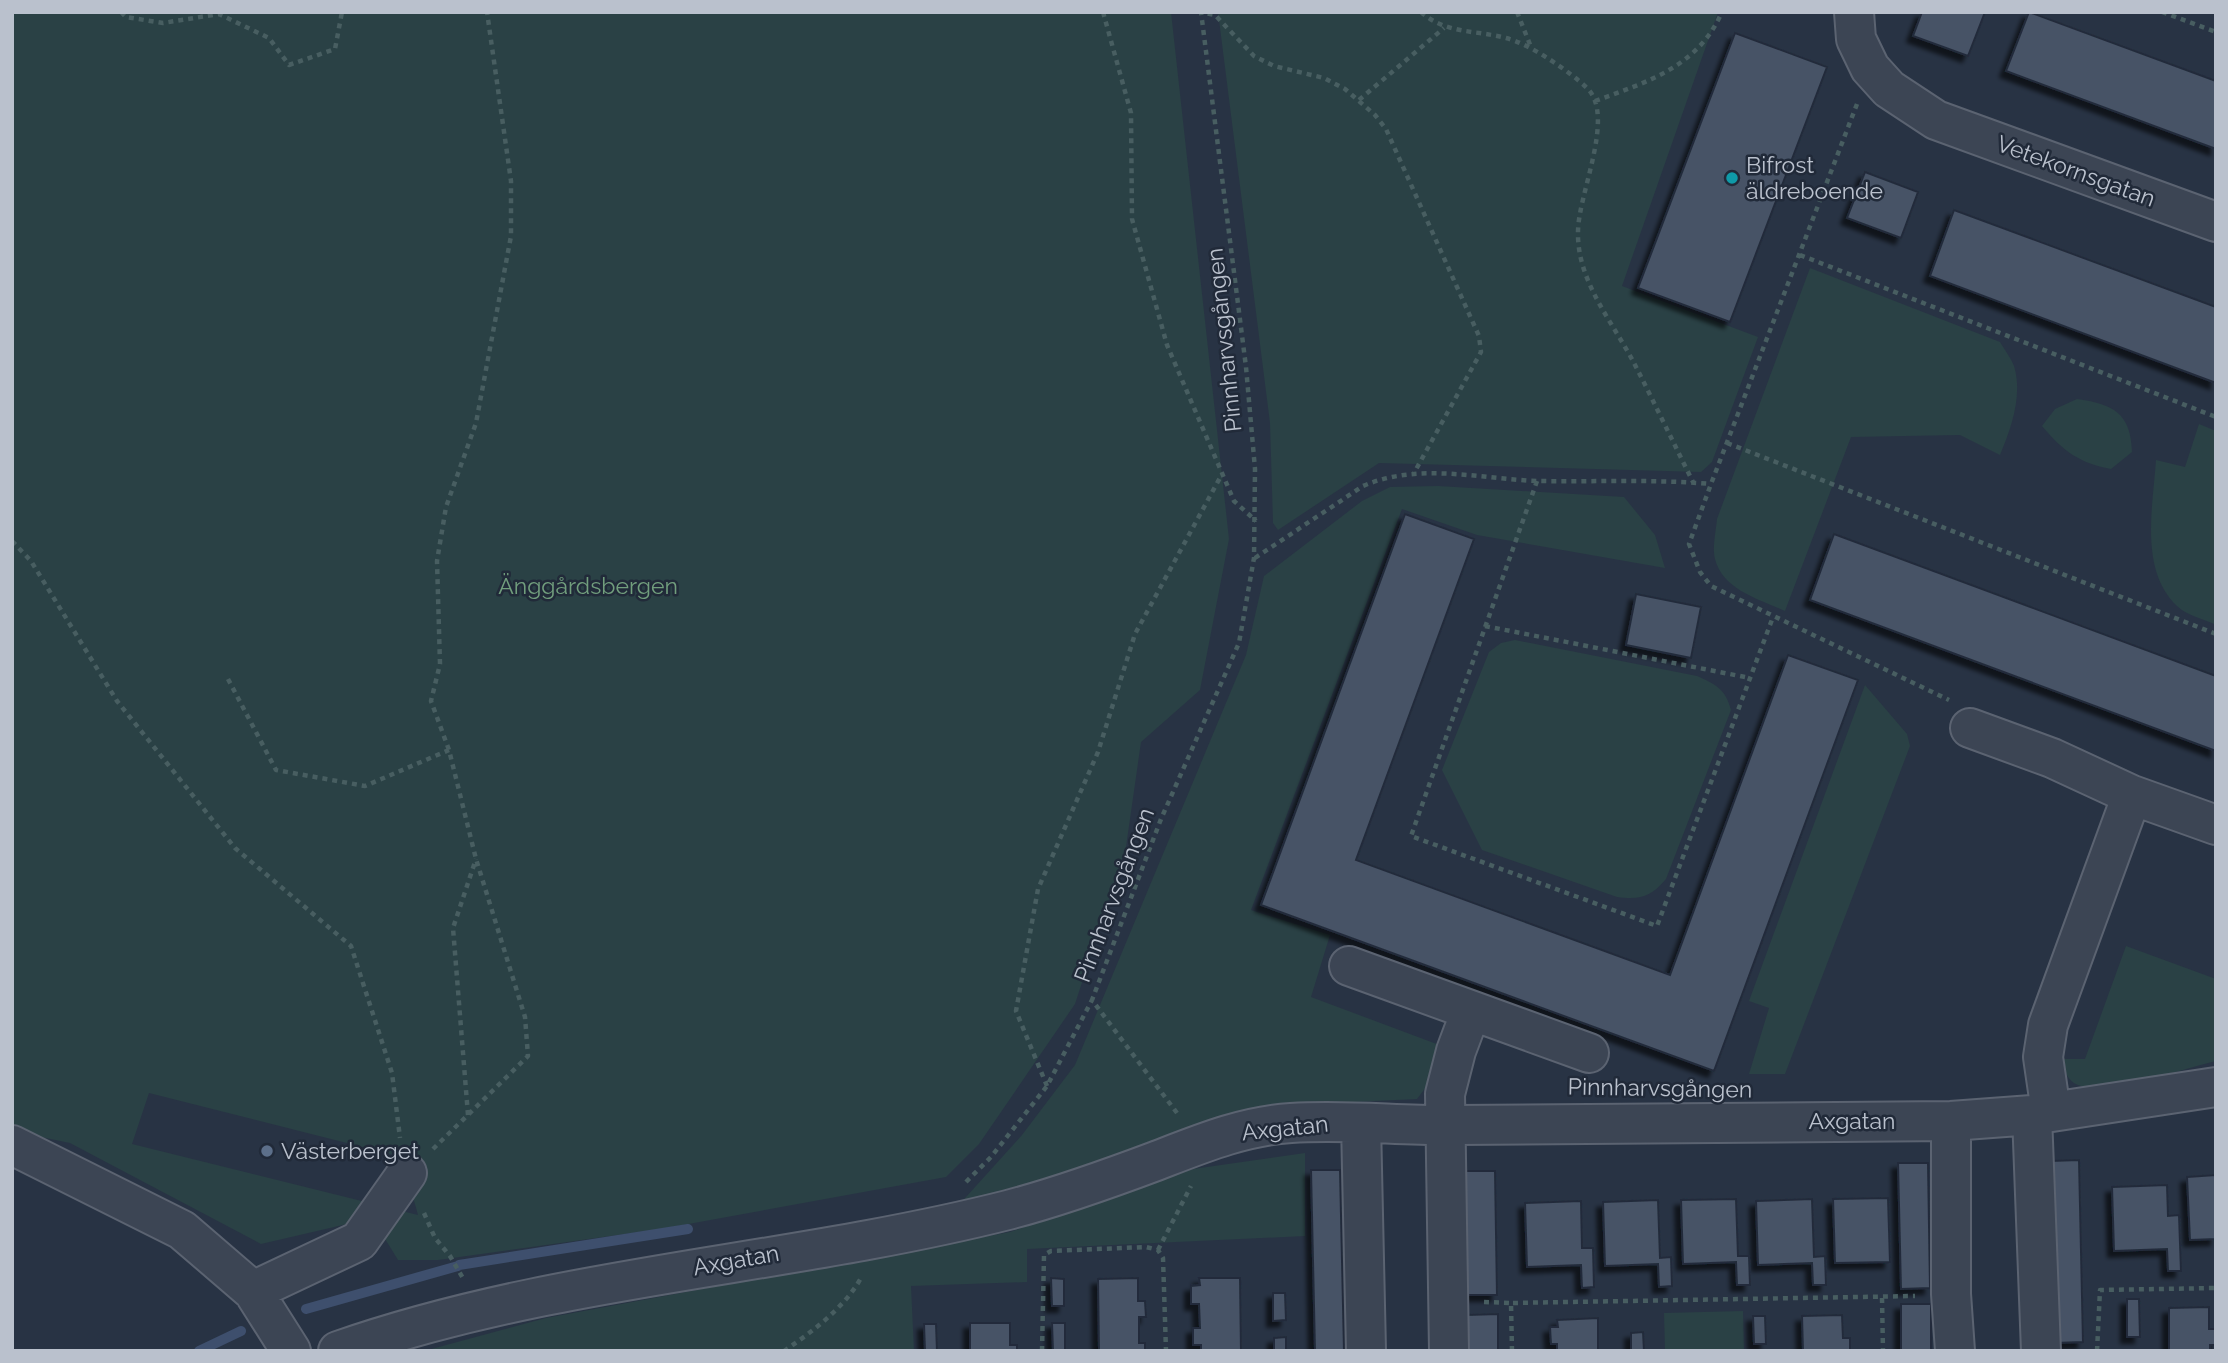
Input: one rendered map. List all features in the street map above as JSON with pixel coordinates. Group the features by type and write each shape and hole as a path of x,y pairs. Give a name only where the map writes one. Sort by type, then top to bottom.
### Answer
{"street":[{"path":"1854,12 1861,53 1870,68"},
{"name":"Vetekornsgatan","path":"1870,68 1889,89 1936,120 2216,222"},
{"path":"1970,728 2052,758 2132,795 2216,825"},
{"path":"2041,1351 2041,1113 2043,1057 2048,1025 2132,795"},
{"path":"1349,966 1589,1054"},
{"path":"1448,1351 1446,1094 1456,1051 1471,1011"},
{"name":"Axgatan","path":"338,1351 401,1329 473,1310 602,1283 886,1235 1008,1210 1117,1175 1190,1135 1289,1123 1447,1125 1951,1121 2041,1113 2216,1087"},
{"path":"1951,1121 1951,1294 1955,1351"},
{"path":"1361,1123 1366,1351"},
{"path":"12,1145 182,1230 253,1291 291,1351"},
{"path":"253,1291 359,1241 407,1174"}],"path":[{"path":"121,12 126,17 163,23 219,13 269,38 289,65 335,49 342,12"},
{"path":"407,1174 528,1056 525,1017 476,859 449,750 431,701 440,664 437,561 446,507 476,423 511,236 511,181 487,12"},
{"path":"1103,12 1132,113 1132,219 1167,345 1234,501 1256,521"},
{"path":"1201,12 1215,15 1255,55 1274,65 1324,78 1359,100 1386,129 1479,336 1481,352 1414,473"},
{"name":"Pinnharvsgången","path":"1190,1135 1092,1000 1161,819 1239,643 1254,558 1256,521 1246,367 1201,12"},
{"path":"1421,12 1445,28 1507,38 1531,48 1586,88 1595,101 1599,123 1582,196 1578,234 1583,270 1634,363 1693,482"},
{"path":"1517,12 1531,48"},
{"path":"1595,101 1652,80 1680,64 1704,44 1722,12"},
{"path":"2162,12 2216,32"},
{"path":"1359,100 1445,28"},
{"path":"1870,68 1689,544 1691,554 1712,586 1947,697 1970,728"},
{"path":"1800,255 2216,417"},
{"path":"1727,443 2216,634"},
{"path":"1254,558 1363,486 1381,478 1414,473 1537,481 1711,484"},
{"path":"1046,1086 1016,1011 1038,889 1098,752 1135,634 1222,474"},
{"path":"1537,481 1411,836 1657,926 1773,617"},
{"path":"12,541 31,561 117,701 234,848 351,946 392,1073 402,1157 407,1174 435,1238 461,1273"},
{"path":"1485,626 1750,678"},
{"path":"228,679 276,769 365,786 449,750"},
{"path":"468,1115 453,928 476,859"},
{"path":"960,1187 991,1157 1046,1086 1092,1000"},
{"path":"1158,1250 1202,1161 1190,1135"},
{"path":"784,1351 803,1338 854,1291 886,1235"},
{"path":"1042,1351 1044,1255 1051,1251 1158,1250"},
{"path":"1158,1250 1163,1258 1166,1351"},
{"path":"2097,1351 2100,1290 2216,1288"},
{"path":"1513,1351 1511,1303 1882,1298 1951,1294"},
{"path":"1882,1298 1883,1351"}],"green space":[{"name":"Änggårdsbergen","path":"12,12 1171,12 1229,539 1200,690 1141,742 1126,847 1075,1004 979,1144 946,1177 661,1229 438,1260 398,1260 379,1229 360,1221 261,1244 70,1143 12,1131","holes":["149,1093 402,1157 418,1215 132,1144"]},
{"path":"1218,12 1718,12 1622,286 1758,337 1712,462 1701,472 1379,463 1278,530 1273,523 1270,423"},
{"path":"1810,268 2000,342 2014,366 2017,388 2012,423 2000,455 1960,435 1851,437 1785,611 1743,592 1726,579 1715,559 1714,545 1717,519"},
{"path":"2077,399 2101,404 2124,419 2132,452 2111,469 2072,455 2042,426 2055,409"},
{"path":"2199,424 2216,431 2216,625 2181,609 2165,591 2157,574 2151,537 2156,460 2185,467"},
{"path":"1438,486 1624,497 1655,535 1665,568 1477,535 1402,509 1251,910 1330,935 1311,997 1442,1046 1429,1083 1417,1099 1292,1105 1229,1114 1122,1164 957,1207 1022,1135 1075,1065 1246,655 1264,576 1362,501 1390,487"},
{"path":"1515,640 1697,676 1715,685 1726,697 1731,710 1666,879 1650,893 1632,898 1617,897 1482,850 1442,770 1489,652 1501,643"},
{"path":"1865,685 1907,734 1910,746 1785,1074 1749,1074 1769,1008 1749,1001"},
{"path":"2126,946 2216,979 2216,1061 2125,1084 2090,1087 2078,1085 2069,1078 2061,1059 2085,1059"},
{"path":"1305,1153 1305,1236 1027,1249 1027,1282 911,1286 914,1351 424,1351 546,1318 1010,1232 1186,1170"},
{"path":"1743,1311 1744,1351 1665,1351 1664,1313"}],"building":[{"path":"1922,12 1985,12 1968,56 1913,36"},
{"path":"2029,12 2216,81 2216,149 2006,71"},
{"name":"Bifrost äldreboende","path":"1735,33 1827,67 1730,322 1638,288"},
{"path":"1865,172 1918,192 1901,238 1847,218"},
{"path":"1954,210 2216,307 2216,383 1930,276"},
{"path":"1405,514 1474,539 1356,860 1670,975 1788,655 1858,680 1714,1071 1261,905"},
{"path":"1834,534 2216,676 2216,751 1810,600"},
{"path":"1636,594 1701,607 1691,658 1626,645"},
{"path":"2079,1160 2083,1342 2054,1343 2050,1161"},
{"path":"1898,1163 1928,1163 1930,1288 1901,1289"},
{"path":"1311,1170 1340,1170 1344,1351 1315,1351"},
{"path":"1464,1171 1495,1171 1497,1295 1466,1295"},
{"path":"2216,1175 2216,1239 2190,1240 2187,1177"},
{"path":"2167,1185 2168,1216 2179,1215 2181,1271 2168,1271 2167,1249 2114,1251 2112,1187"},
{"path":"1888,1198 1890,1262 1835,1263 1833,1199"},
{"path":"1736,1199 1738,1256 1749,1256 1750,1285 1737,1285 1736,1262 1683,1264 1681,1200"},
{"path":"1812,1199 1814,1257 1825,1256 1826,1285 1813,1285 1812,1263 1758,1265 1756,1201"},
{"path":"1658,1200 1660,1258 1671,1257 1672,1286 1659,1287 1658,1264 1605,1266 1603,1202"},
{"path":"1581,1201 1582,1248 1593,1248 1594,1287 1582,1288 1581,1265 1527,1267 1525,1203"},
{"path":"1051,1278 1064,1279 1064,1306 1052,1306"},
{"path":"1138,1278 1138,1301 1145,1301 1146,1317 1139,1317 1139,1343 1145,1343 1145,1351 1099,1351 1098,1279"},
{"path":"1199,1278 1240,1278 1241,1351 1201,1351 1201,1345 1193,1345 1193,1328 1200,1328 1199,1304 1191,1304 1191,1286 1200,1285"},
{"path":"1273,1293 1285,1293 1286,1320 1273,1321"},
{"path":"2127,1299 2139,1299 2140,1337 2127,1337"},
{"path":"1901,1304 1931,1304 1931,1351 1901,1351"},
{"path":"2209,1307 2209,1329 2216,1329 2216,1345 2210,1345 2210,1351 2169,1351 2169,1308"},
{"path":"1498,1314 1498,1351 1467,1351 1467,1315"},
{"path":"1842,1315 1843,1338 1850,1338 1850,1351 1803,1351 1802,1316"},
{"path":"1753,1316 1765,1316 1766,1344 1754,1344"},
{"path":"1598,1318 1598,1351 1557,1351 1557,1344 1551,1344 1550,1327 1558,1327 1557,1320"},
{"path":"970,1323 1010,1323 1010,1345 1017,1345 1017,1351 970,1351"},
{"path":"1052,1323 1065,1323 1065,1350 1053,1351"},
{"path":"924,1324 936,1324 937,1351 925,1351"},
{"path":"1643,1332 1644,1351 1631,1351 1631,1333"},
{"path":"1286,1337 1286,1351 1274,1351 1274,1338"}],"waterway":[{"path":"459,1265 688,1229"},
{"path":"306,1309 458,1266"},
{"path":"199,1351 241,1331"}],"place":[{"name":"Bifrost äldreboende","path":"1732,178"},
{"name":"Västerberget","path":"267,1151"}]}
